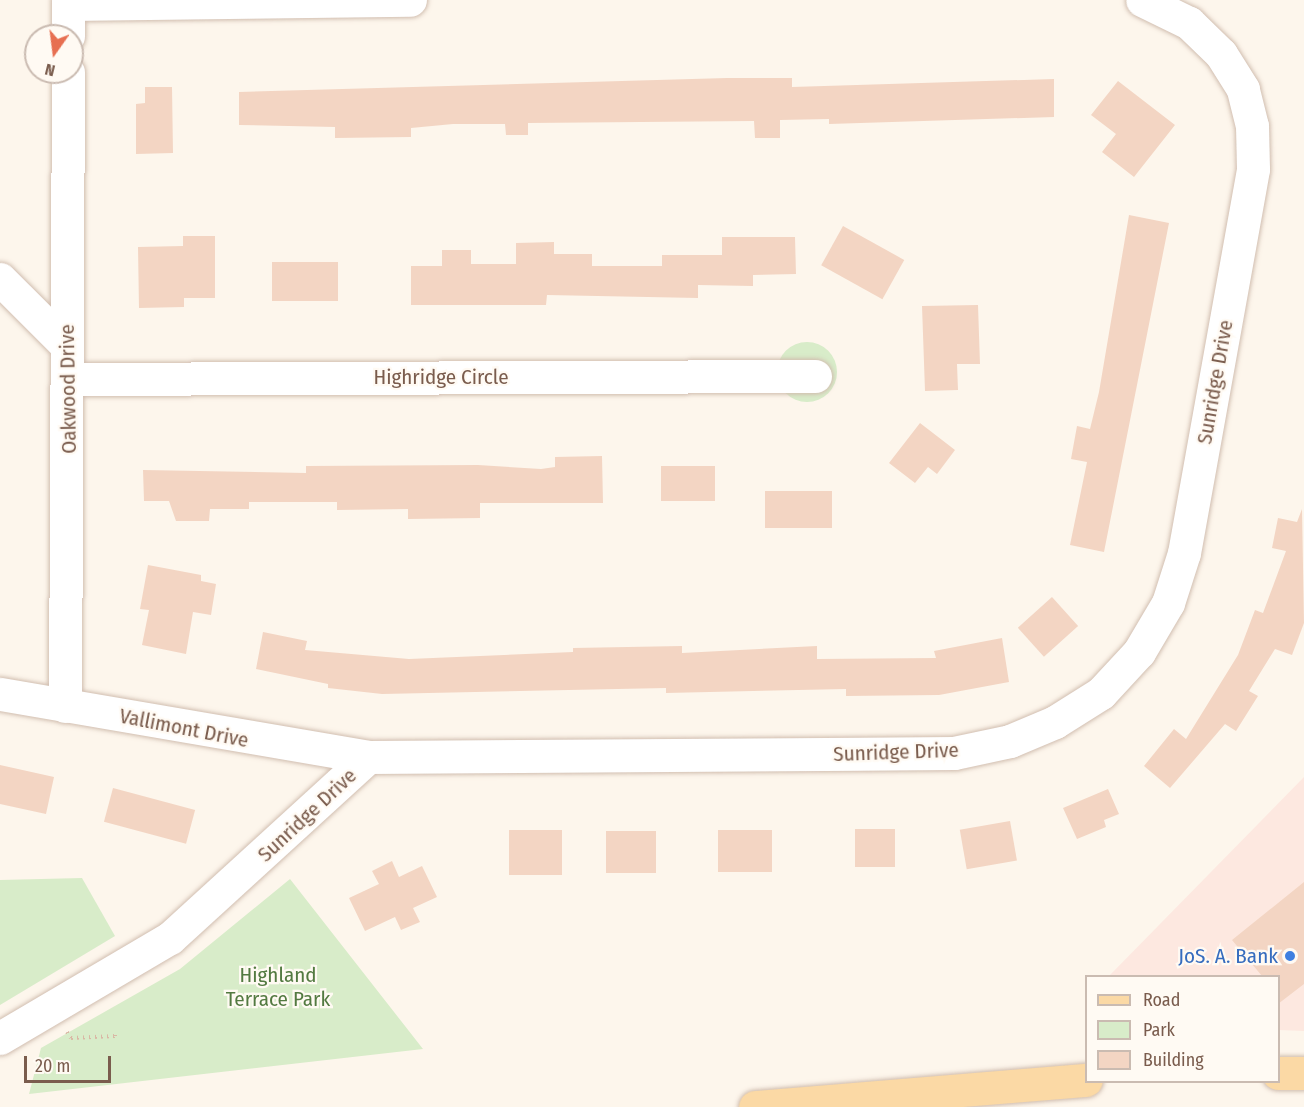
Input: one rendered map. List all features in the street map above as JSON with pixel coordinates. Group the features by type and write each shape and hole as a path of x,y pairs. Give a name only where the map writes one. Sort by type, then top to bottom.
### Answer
{"main road":[{"path":"1280,1073 1304,1073"},
{"path":"755,1107 1085,1080"}],"street":[{"path":"68,24 68,2 410,0"},
{"name":"Sunridge Drive","path":"0,1038 170,938 368,757 954,753 1010,741 1055,722 1101,693 1139,652 1168,603 1184,553 1253,169 1252,126 1243,89 1221,54 1189,23 1142,0"},
{"name":"Oakwood Drive","path":"65,706 68,84"},
{"path":"0,279 66,345"},
{"name":"Highridge Circle","path":"68,379 815,376"},
{"name":"Vallimont Drive","path":"0,694 368,757"}],"path":[{"path":"54,1008 71,1038 115,1036 115,1032"}],"shaded area":[{"path":"1304,777 1304,1031 1280,1030 1280,975 1110,975"}],"green space":[{"path":"807,342 824,347 832,355 837,372 832,389 824,397 807,402 790,397 782,389 777,372 782,355 790,347"},
{"path":"82,878 115,936 0,1005 0,880"},
{"name":"Highland Terrace Park","path":"290,879 423,1049 29,1094 41,1048 180,969"}],"building":[{"path":"792,78 792,87 1054,79 1054,117 829,124 829,119 780,120 780,138 755,138 754,121 528,123 528,135 506,135 505,124 453,124 411,128 411,137 335,138 335,127 239,125 239,92"},
{"path":"1118,81 1175,125 1134,177 1102,152 1116,134 1091,115"},
{"path":"145,87 172,87 173,153 136,154 136,104 145,103"},
{"path":"1129,215 1169,223 1104,552 1070,545 1087,462 1071,459 1077,426 1090,429 1099,392"},
{"path":"843,226 904,260 882,299 821,265"},
{"path":"183,236 215,236 215,298 184,298 184,307 139,308 138,247 183,246"},
{"path":"722,237 795,237 796,274 753,275 753,286 698,285 698,298 547,295 546,305 411,305 411,266 442,266 442,250 471,250 471,264 516,264 516,243 554,242 554,254 592,254 592,266 662,266 662,255 722,255"},
{"path":"272,262 338,262 338,301 272,301"},
{"path":"978,305 980,364 957,364 958,390 925,391 922,306"},
{"path":"920,423 955,450 937,474 928,467 915,483 889,463"},
{"path":"602,456 603,503 480,503 480,518 408,519 408,509 337,510 337,502 249,502 249,509 210,509 209,521 176,521 169,501 144,501 143,470 306,473 306,466 478,465 541,469 555,467 555,457"},
{"path":"661,466 715,466 715,501 661,501"},
{"path":"765,491 832,491 832,528 765,528"},
{"path":"1302,509 1304,623 1292,655 1275,649 1249,691 1258,696 1236,731 1225,724 1170,788 1144,766 1174,729 1186,739 1238,655 1255,610 1263,613 1286,551 1272,548 1278,518 1297,522"},
{"path":"148,565 201,575 201,581 216,584 211,615 193,612 186,654 142,645 149,610 140,609"},
{"path":"1052,597 1078,626 1044,657 1018,628"},
{"path":"263,632 307,641 305,650 409,659 573,652 573,648 682,646 682,653 817,646 817,659 936,658 934,651 1002,638 1009,682 939,695 846,696 846,689 666,693 666,688 382,694 328,688 328,684 256,669"},
{"path":"0,765 54,777 46,814 0,804"},
{"path":"113,788 195,810 186,844 104,822"},
{"path":"1108,789 1119,814 1104,820 1106,827 1077,839 1063,808"},
{"path":"1010,821 1017,860 967,869 960,830"},
{"path":"855,829 895,829 895,867 855,867"},
{"path":"509,830 562,830 562,875 509,875"},
{"path":"718,830 772,830 772,872 718,872"},
{"path":"606,831 656,831 656,873 606,873"},
{"path":"392,861 399,877 422,866 437,897 413,908 420,922 401,930 395,917 365,931 349,898 379,884 372,871"},
{"path":"1304,882 1304,984 1280,1002 1280,975 1261,975 1232,940"}],"place":[{"name":"JoS. A. Bank","path":"1290,956"}]}
